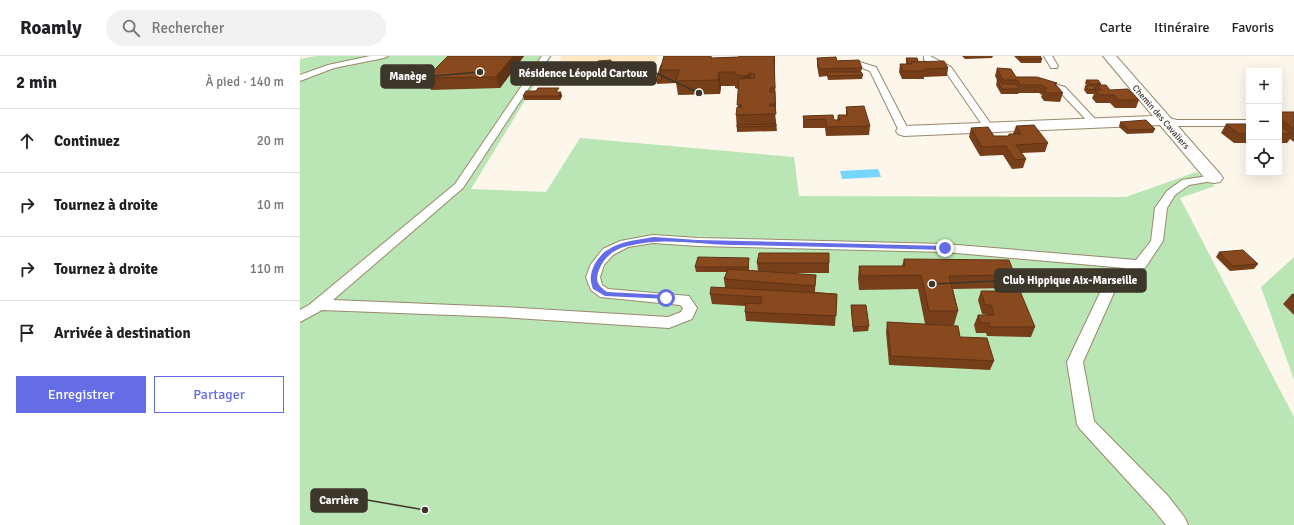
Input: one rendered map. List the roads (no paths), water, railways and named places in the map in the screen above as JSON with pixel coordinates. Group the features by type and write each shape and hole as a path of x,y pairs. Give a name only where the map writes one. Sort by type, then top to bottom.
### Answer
{"street":[{"name":"Chemin des Cavaliers","path":"1109,56 1214,178"},
{"path":"904,131 1164,120"}],"lane":[{"path":"300,78 311,72 384,56"},
{"path":"300,317 318,305 459,186 546,56"},
{"path":"1048,56 1054,66"},
{"path":"928,58 948,69 988,127"},
{"path":"835,63 856,63 873,69 904,131"},
{"path":"1032,82 1044,83 1062,89 1094,123"},
{"path":"1164,120 1177,123 1246,123"},
{"path":"1178,525 1161,503 1086,424 1075,362 1111,283 1140,265 1157,241 1161,208 1171,193 1186,182 1214,178"},
{"path":"318,305 502,312 669,323 687,315 690,308 684,300 605,294 596,287 593,277 598,264 608,252 625,244 654,239 705,242 945,248 1140,265"}],"water":[{"path":"878,169 881,177 842,179 840,171"}],"place":[{"name":"Manège","path":"480,72"},
{"name":"Résidence Léopold Cartoux","path":"699,93"},
{"name":"Club Hippique Aix-Marseille","path":"932,284"},
{"name":"Carrière","path":"425,510"}]}
